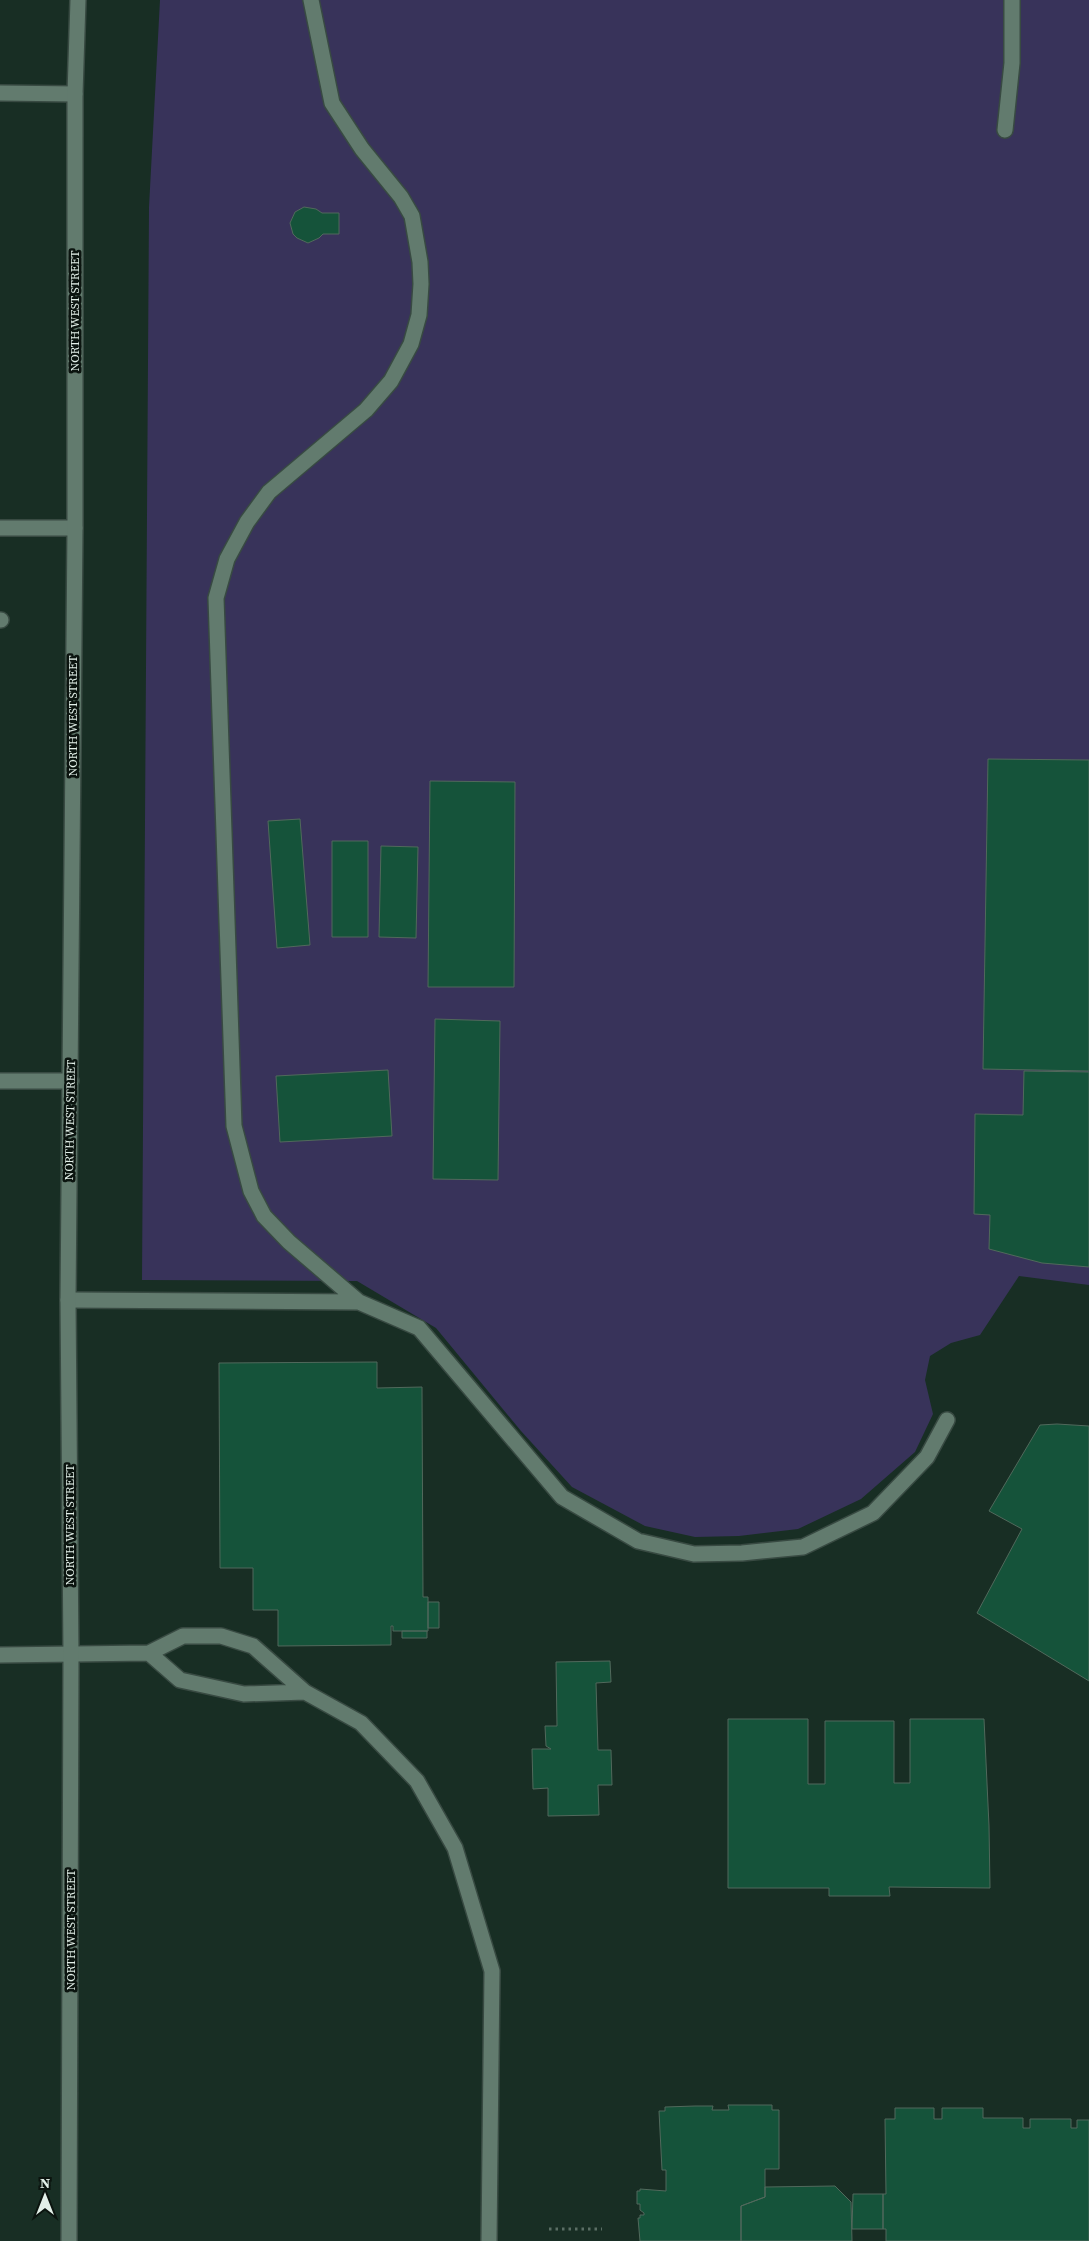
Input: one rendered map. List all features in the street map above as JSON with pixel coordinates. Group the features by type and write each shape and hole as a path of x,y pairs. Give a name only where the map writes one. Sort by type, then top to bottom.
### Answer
{"street":[{"name":"NORTH WEST STREET","path":"69,2241 71,1655 68,1300 75,528 75,94 78,0"},
{"path":"311,0 332,103 362,150 401,197 412,216 420,262 421,284 419,315 411,344 391,381 366,410 269,492 247,522 227,559 216,598 233,1116 251,1191 264,1216 289,1242 359,1302 419,1328 562,1497 638,1541 694,1554 742,1553 803,1547 873,1513 928,1457 947,1420"},
{"path":"1006,130 1012,63 1012,0"},
{"path":"0,93 75,94"},
{"path":"0,528 75,528"},
{"path":"0,1081 71,1081"},
{"path":"68,1300 359,1302"},
{"path":"0,1655 149,1653 183,1636 222,1636 253,1646 305,1692 361,1723 417,1781 455,1848 492,1971 489,2241"},
{"path":"149,1653 180,1680 244,1694 305,1692"}],"path":[{"path":"549,2229 602,2229"}],"shaded area":[{"path":"160,0 1089,0 1089,1285 1019,1276 980,1335 951,1343 930,1356 925,1380 933,1414 915,1452 861,1499 798,1529 739,1536 695,1537 645,1526 572,1487 521,1431 436,1328 357,1281 142,1280 149,207"}],"building":[{"path":"304,207 316,209 322,213 339,213 339,234 323,234 308,243 297,238 293,234 290,223 295,212"},
{"path":"988,759 1089,760 1089,1071 983,1069"},
{"path":"430,781 515,782 514,987 428,987"},
{"path":"300,819 310,945 277,948 268,821"},
{"path":"332,841 368,841 368,937 332,937"},
{"path":"381,846 418,847 416,938 379,937"},
{"path":"435,1019 500,1021 498,1180 433,1179"},
{"path":"388,1070 392,1136 280,1142 276,1076"},
{"path":"1024,1071 1089,1072 1089,1267 1042,1263 989,1249 990,1215 974,1214 975,1114 1023,1115"},
{"path":"377,1362 377,1388 422,1387 423,1597 428,1597 428,1631 393,1631 393,1626 391,1626 391,1645 278,1646 278,1610 253,1610 253,1568 220,1568 219,1363"},
{"path":"1040,1425 1089,1426 1089,1681 977,1613 1022,1529 989,1511"},
{"path":"428,1602 439,1602 439,1628 428,1628"},
{"path":"402,1631 427,1631 427,1638 402,1638"},
{"path":"610,1661 611,1682 596,1683 598,1750 611,1750 612,1785 598,1785 599,1815 548,1816 548,1788 533,1789 532,1749 551,1749 546,1746 545,1726 557,1726 556,1662"},
{"path":"728,1719 808,1719 808,1784 825,1784 825,1721 894,1721 894,1783 910,1783 910,1719 984,1719 990,1888 889,1887 890,1896 829,1896 829,1888 728,1888"},
{"path":"728,2105 772,2105 772,2110 779,2110 779,2169 765,2169 765,2197 741,2206 741,2241 640,2241 638,2218 640,2218 640,2215 644,2215 644,2213 640,2210 640,2204 637,2204 637,2191 640,2191 640,2189 666,2191 666,2170 662,2170 659,2111 665,2111 665,2107 695,2106 713,2106 712,2110 729,2110"},
{"path":"895,2108 934,2108 934,2119 942,2119 942,2108 983,2108 983,2118 1023,2118 1023,2128 1030,2128 1030,2119 1071,2119 1071,2128 1077,2128 1077,2120 1089,2120 1089,2241 886,2241 886,2229 883,2229 883,2194 886,2194 885,2119 895,2119"},
{"path":"835,2186 851,2202 852,2241 741,2241 741,2206 765,2197 765,2187"},
{"path":"853,2194 883,2194 883,2229 852,2229"}]}
